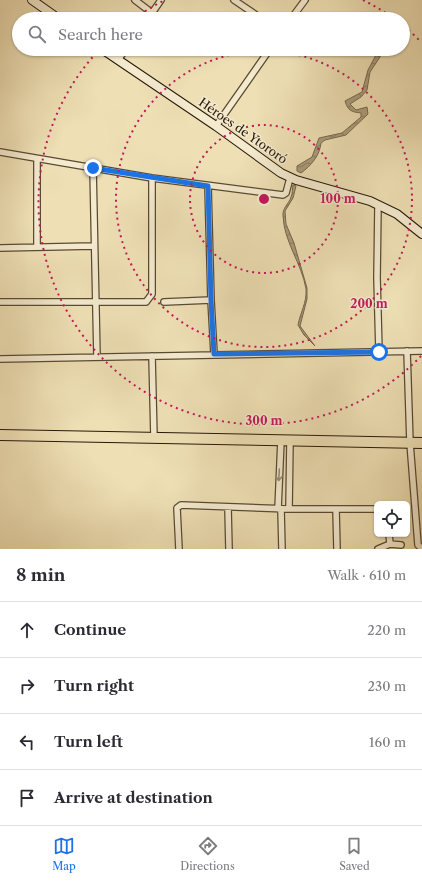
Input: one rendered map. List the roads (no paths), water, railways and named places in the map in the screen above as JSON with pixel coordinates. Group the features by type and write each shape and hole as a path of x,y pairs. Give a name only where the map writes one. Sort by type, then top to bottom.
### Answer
{"highway":[{"path":"0,435 422,444"}],"main road":[{"path":"32,0 49,12"},
{"name":"Héroes de Ytororó","path":"112,56 216,126 268,166 306,184 358,197 378,205 397,214 422,234"}],"street":[{"path":"135,0 151,12"},
{"path":"153,12 161,0"},
{"path":"234,0 252,12"},
{"path":"296,12 305,0"},
{"path":"118,60 121,56"},
{"path":"216,126 265,56"},
{"path":"0,152 152,178 283,195 293,179"},
{"path":"37,159 37,247"},
{"path":"93,168 97,358"},
{"path":"0,302 146,302 152,294 152,178"},
{"path":"208,186 214,354"},
{"path":"378,205 377,278 379,352"},
{"path":"0,248 94,246"},
{"path":"164,302 211,300"},
{"path":"407,351 410,443 418,545 422,549"},
{"path":"0,359 422,351"},
{"path":"152,356 154,438"},
{"path":"282,549 280,509 286,441"},
{"path":"286,441 289,509"},
{"path":"178,549 177,508 179,506 280,509 374,509"},
{"path":"228,508 229,549"},
{"path":"336,509 337,549"},
{"path":"389,537 390,544"},
{"path":"378,549 390,544 401,545"}],"water":[{"path":"375,56 380,56 370,72 367,90 361,97 350,104 356,110 367,107 368,114 346,135 325,140 321,143 319,152 311,164 301,173 297,171 297,166 312,157 319,138 342,133 361,117 361,113 351,110 345,101 362,92 368,70"},
{"path":"293,185 296,186 293,198 285,211 286,224 294,243 307,288 307,299 300,326 315,346 304,335 298,325 306,289 301,271 286,235 284,226 283,213 292,195"}]}
